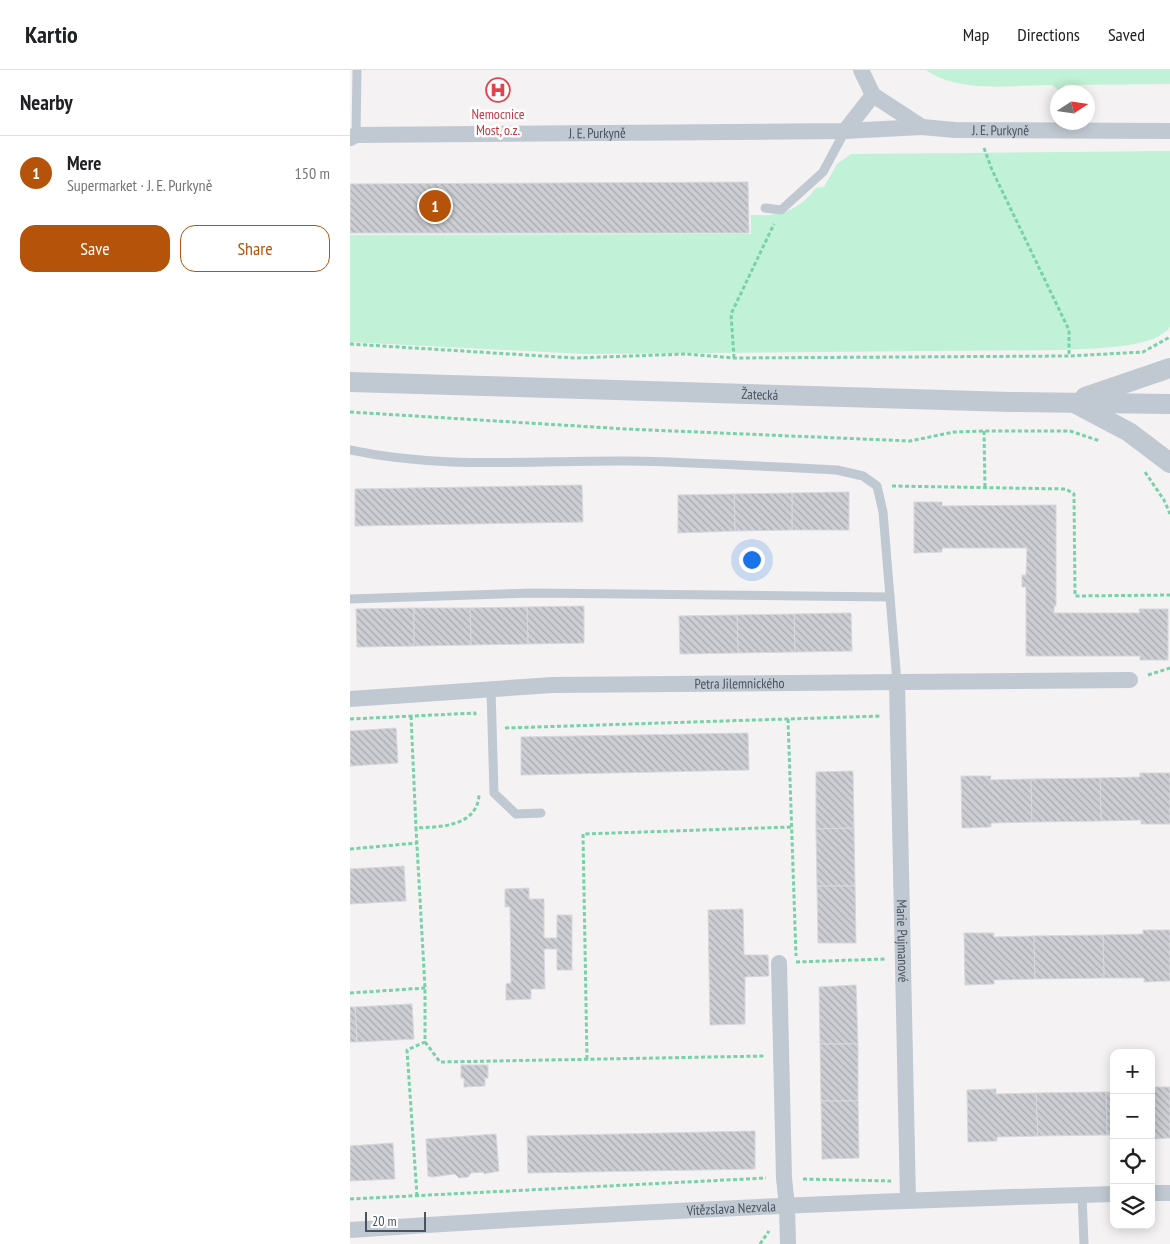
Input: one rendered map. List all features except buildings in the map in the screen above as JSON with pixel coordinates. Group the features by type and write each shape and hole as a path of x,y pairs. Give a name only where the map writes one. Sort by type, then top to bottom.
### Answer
{"street":[{"path":"861,70 873,95 922,127"},
{"path":"845,131 873,95"},
{"name":"J. E. Purkyně","path":"353,136 845,131 922,127 978,130 1170,131"},
{"path":"1072,402 1170,368"},
{"name":"Žatecká","path":"350,382 1170,404"},
{"path":"1072,402 1129,432 1170,463"},
{"name":"Petra Jilemnického","path":"350,699 552,685 1130,680"},
{"name":"Marie Pujmanové","path":"897,682 908,1200"},
{"path":"779,963 780,1056 788,1244"},
{"path":"1155,1194 1170,1193"},
{"name":"Vítězslava Nezvala","path":"350,1230 504,1220 908,1200 1110,1194"}],"lane":[{"path":"353,136 357,70"},
{"path":"766,208 781,210 823,172 845,131"},
{"path":"350,450 432,462 629,461 837,470 863,476 877,486 884,512 897,682"},
{"path":"350,599 534,593 890,597"},
{"path":"491,689 494,793 516,814 541,813"},
{"path":"1082,1195 1084,1244"}],"path":[{"path":"978,130 992,170 1069,330 1069,356"},
{"path":"734,358 731,314 781,210"},
{"path":"350,344 575,358 686,354 734,358 1069,356 1143,352 1170,337"},
{"path":"350,412 626,429 910,441 954,432 1070,432 1104,442"},
{"path":"984,431 985,488"},
{"path":"1144,470 1159,492 1170,514"},
{"path":"877,486 1066,489 1074,494 1075,596 1170,595"},
{"path":"1130,680 1170,668"},
{"path":"350,720 475,713 476,722"},
{"path":"411,716 425,988 425,1042 434,1057 440,1062 780,1056"},
{"path":"510,728 881,716"},
{"path":"788,719 796,962"},
{"path":"416,828 451,826 464,819 474,812 479,798 479,789"},
{"path":"587,1059 583,834 791,827"},
{"path":"350,849 417,844"},
{"path":"815,962 888,959"},
{"path":"350,993 425,988"},
{"path":"417,1196 407,1050 425,1042"},
{"path":"350,1199 784,1178 895,1181"}],"green space":[{"path":"926,70 1170,70 1170,84 1004,87 971,85 940,78"},
{"path":"1170,151 1170,327 1162,335 1136,344 1061,350 585,354 350,342 350,235 751,234 751,215 771,215 788,211 795,207 816,188 824,187 837,164 851,154"}],"place":[{"name":"Nemocnice Most, o.z.","path":"498,90"},
{"name":"Mere","path":"435,206"}]}
